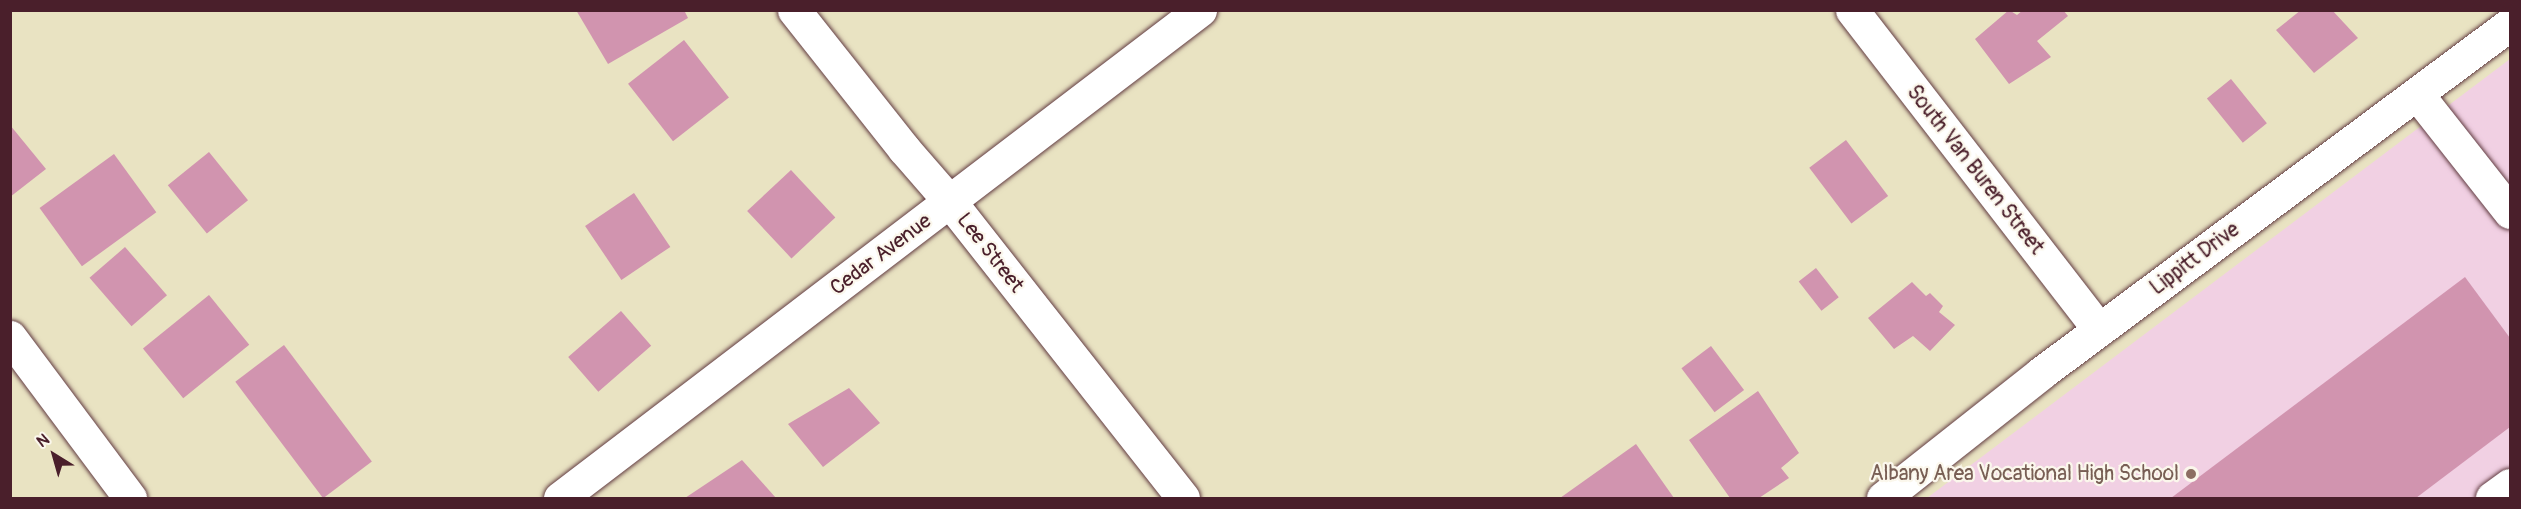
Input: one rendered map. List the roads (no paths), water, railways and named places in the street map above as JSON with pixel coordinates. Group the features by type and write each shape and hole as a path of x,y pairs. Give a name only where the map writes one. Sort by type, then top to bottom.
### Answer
{"street":[{"name":"Lee Street","path":"794,10 904,149 951,202 1183,498"},
{"name":"Cedar Avenue","path":"560,498 1200,10"},
{"name":"South Van Buren Street","path":"1852,10 2099,330"},
{"name":"Lippitt Drive","path":"1883,498 2099,330 2511,24"},
{"path":"2417,94 2511,212"},
{"path":"10,337 130,498"},
{"path":"2492,498 2511,485"}],"place":[{"name":"Albany Area Vocational High School","path":"2191,474"}]}
